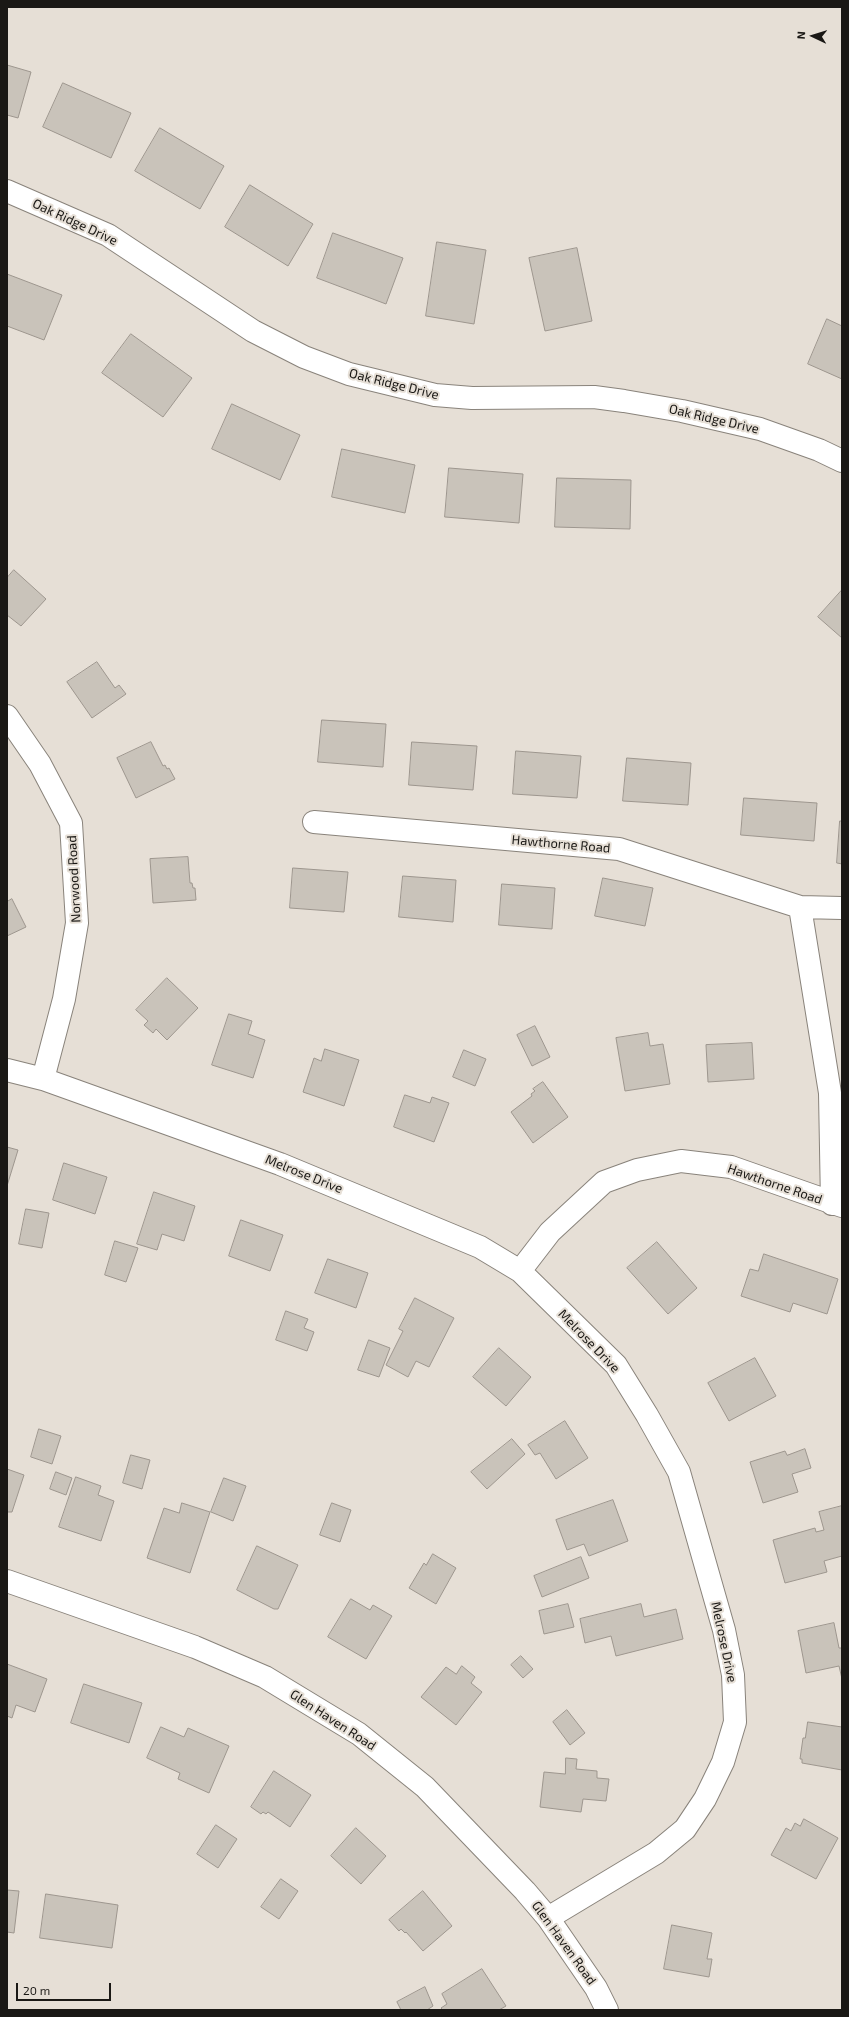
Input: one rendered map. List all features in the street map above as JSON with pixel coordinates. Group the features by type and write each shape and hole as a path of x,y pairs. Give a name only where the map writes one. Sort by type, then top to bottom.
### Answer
{"street":[{"name":"Oak Ridge Drive","path":"7,191 108,235 253,331 304,356 349,374 435,396 472,398 594,398 624,401 682,411 760,429 819,450 842,461"},
{"name":"Norwood Road","path":"7,716 40,764 71,823 78,923 64,999 43,1079"},
{"name":"Hawthorne Road","path":"314,822 619,849 800,907 842,908"},
{"name":"Hawthorne Road","path":"520,1271 550,1232 604,1182 637,1170 681,1161 731,1167 837,1205 830,1093 800,907"},
{"name":"Melrose Drive","path":"7,1070 43,1079 280,1164 480,1247 520,1271 616,1365 647,1415 679,1472 724,1630 733,1675 735,1722 723,1762 705,1799 685,1829 656,1853 548,1918"},
{"name":"Glen Haven Road","path":"7,1581 194,1647 265,1677 359,1734 425,1787 525,1891 548,1918 596,1988 607,2010"}],"building":[{"path":"7,65 31,72 18,118 7,115"},
{"path":"63,83 131,113 111,158 43,127"},
{"path":"160,128 224,166 200,209 135,171"},
{"path":"250,185 313,224 288,266 225,227"},
{"path":"333,233 403,258 386,304 317,278"},
{"path":"437,242 486,250 474,324 426,316"},
{"path":"577,248 592,321 545,331 529,258"},
{"path":"7,274 62,295 44,340 7,326"},
{"path":"827,319 842,326 842,379 808,364"},
{"path":"131,334 192,378 163,417 102,373"},
{"path":"232,404 300,435 280,480 212,449"},
{"path":"342,449 415,465 405,513 332,497"},
{"path":"449,468 523,474 519,523 445,517"},
{"path":"557,478 631,480 630,529 555,527"},
{"path":"14,570 46,599 21,626 7,615 7,578"},
{"path":"842,590 842,638 818,617"},
{"path":"97,662 115,688 119,685 126,694 92,718 67,682"},
{"path":"322,720 386,724 383,767 318,762"},
{"path":"151,742 163,766 165,765 167,769 169,768 175,779 136,798 117,758"},
{"path":"412,742 477,746 473,790 409,785"},
{"path":"516,751 581,756 577,798 513,794"},
{"path":"627,758 691,763 688,805 623,801"},
{"path":"744,798 817,803 814,841 741,835"},
{"path":"840,821 842,821 842,864 837,863"},
{"path":"188,857 190,883 192,883 193,888 195,888 196,900 153,903 150,859"},
{"path":"293,868 348,872 344,912 290,908"},
{"path":"403,876 456,880 453,922 399,917"},
{"path":"603,878 653,888 645,926 595,916"},
{"path":"502,884 555,888 552,929 499,925"},
{"path":"12,899 26,927 7,936 7,902"},
{"path":"167,978 198,1008 167,1040 156,1029 153,1033 144,1025 148,1021 136,1010"},
{"path":"229,1014 252,1021 248,1034 265,1040 253,1078 212,1065"},
{"path":"535,1026 550,1057 532,1066 517,1035"},
{"path":"648,1033 650,1046 663,1044 670,1084 625,1091 616,1038"},
{"path":"752,1043 754,1079 708,1082 706,1045"},
{"path":"325,1049 359,1060 344,1106 303,1092 314,1058 321,1061"},
{"path":"464,1050 486,1059 475,1086 453,1077"},
{"path":"543,1082 568,1117 533,1143 511,1112 532,1096 531,1094 535,1091 533,1089"},
{"path":"405,1095 430,1103 432,1097 449,1103 434,1142 394,1127"},
{"path":"7,1147 18,1150 7,1186"},
{"path":"64,1163 107,1177 95,1214 53,1200"},
{"path":"154,1192 195,1206 184,1241 162,1234 157,1250 137,1244"},
{"path":"26,1209 49,1213 42,1248 19,1244"},
{"path":"241,1220 283,1235 270,1271 229,1256"},
{"path":"115,1241 138,1248 126,1282 105,1275"},
{"path":"657,1242 697,1288 668,1314 627,1268"},
{"path":"764,1254 838,1279 827,1314 793,1303 790,1312 741,1296 750,1269 758,1271"},
{"path":"328,1259 368,1273 356,1308 315,1293"},
{"path":"415,1298 454,1318 429,1367 416,1361 408,1377 386,1365 403,1331 399,1329"},
{"path":"286,1311 308,1319 304,1328 314,1332 307,1351 276,1340"},
{"path":"369,1340 390,1348 379,1377 358,1370"},
{"path":"499,1348 531,1377 506,1406 473,1377"},
{"path":"755,1358 776,1396 729,1421 708,1383"},
{"path":"565,1421 588,1458 556,1479 540,1453 535,1455 528,1445"},
{"path":"39,1429 61,1436 52,1464 31,1457"},
{"path":"512,1439 525,1454 487,1489 471,1472"},
{"path":"805,1449 811,1468 792,1474 798,1492 763,1503 750,1462 785,1451 787,1455"},
{"path":"131,1455 150,1460 142,1489 123,1483"},
{"path":"7,1469 24,1475 12,1512 7,1512"},
{"path":"56,1472 72,1478 66,1495 50,1489"},
{"path":"76,1477 101,1486 98,1495 114,1501 101,1541 59,1527"},
{"path":"224,1478 246,1486 233,1521 211,1512"},
{"path":"613,1500 628,1541 589,1556 584,1544 567,1550 556,1520"},
{"path":"182,1503 210,1512 190,1573 147,1558 164,1508 179,1513"},
{"path":"332,1503 351,1510 340,1542 320,1535"},
{"path":"842,1506 842,1556 824,1561 827,1572 785,1583 773,1540 815,1528 816,1532 824,1530 819,1512"},
{"path":"257,1546 298,1565 278,1609 274,1609 237,1590"},
{"path":"433,1554 456,1568 436,1604 409,1588 424,1563 426,1565"},
{"path":"581,1557 589,1578 542,1597 534,1576"},
{"path":"351,1599 370,1610 373,1605 392,1616 366,1659 328,1637"},
{"path":"568,1604 574,1627 544,1634 539,1611"},
{"path":"641,1604 644,1617 676,1609 683,1639 616,1656 611,1636 585,1643 580,1619"},
{"path":"834,1623 839,1648 842,1648 842,1679 839,1666 806,1673 798,1631"},
{"path":"521,1656 533,1669 523,1678 511,1665"},
{"path":"7,1664 47,1679 35,1712 16,1705 12,1718 7,1716"},
{"path":"462,1666 475,1677 471,1683 482,1692 456,1725 421,1697 446,1667 456,1674"},
{"path":"84,1684 142,1703 129,1743 71,1723"},
{"path":"567,1710 585,1733 570,1745 553,1722"},
{"path":"808,1722 842,1727 842,1770 802,1763 802,1759 800,1759 803,1738 805,1738"},
{"path":"161,1727 184,1737 188,1728 229,1746 209,1793 178,1779 180,1773 147,1758"},
{"path":"566,1758 577,1759 576,1769 597,1771 597,1778 609,1779 606,1801 583,1799 581,1812 540,1807 544,1772 565,1774"},
{"path":"274,1771 311,1795 290,1827 268,1812 266,1814 263,1812 261,1814 251,1807"},
{"path":"804,1819 838,1838 816,1879 771,1855 786,1828 791,1831 795,1823 800,1826"},
{"path":"216,1825 237,1839 218,1868 197,1854"},
{"path":"356,1828 386,1856 361,1884 331,1856"},
{"path":"281,1879 298,1891 279,1919 261,1907"},
{"path":"7,1890 19,1891 14,1933 7,1932"},
{"path":"423,1891 452,1926 423,1951 406,1932 405,1933 401,1929 399,1931 389,1920"},
{"path":"46,1894 118,1905 112,1948 40,1938"},
{"path":"672,1925 712,1933 707,1959 712,1959 709,1977 664,1969"},
{"path":"482,1969 506,2006 499,2010 443,2010 441,2008 447,2004 442,1994"},
{"path":"425,1987 433,2006 427,2010 401,2010 397,2002"}]}
